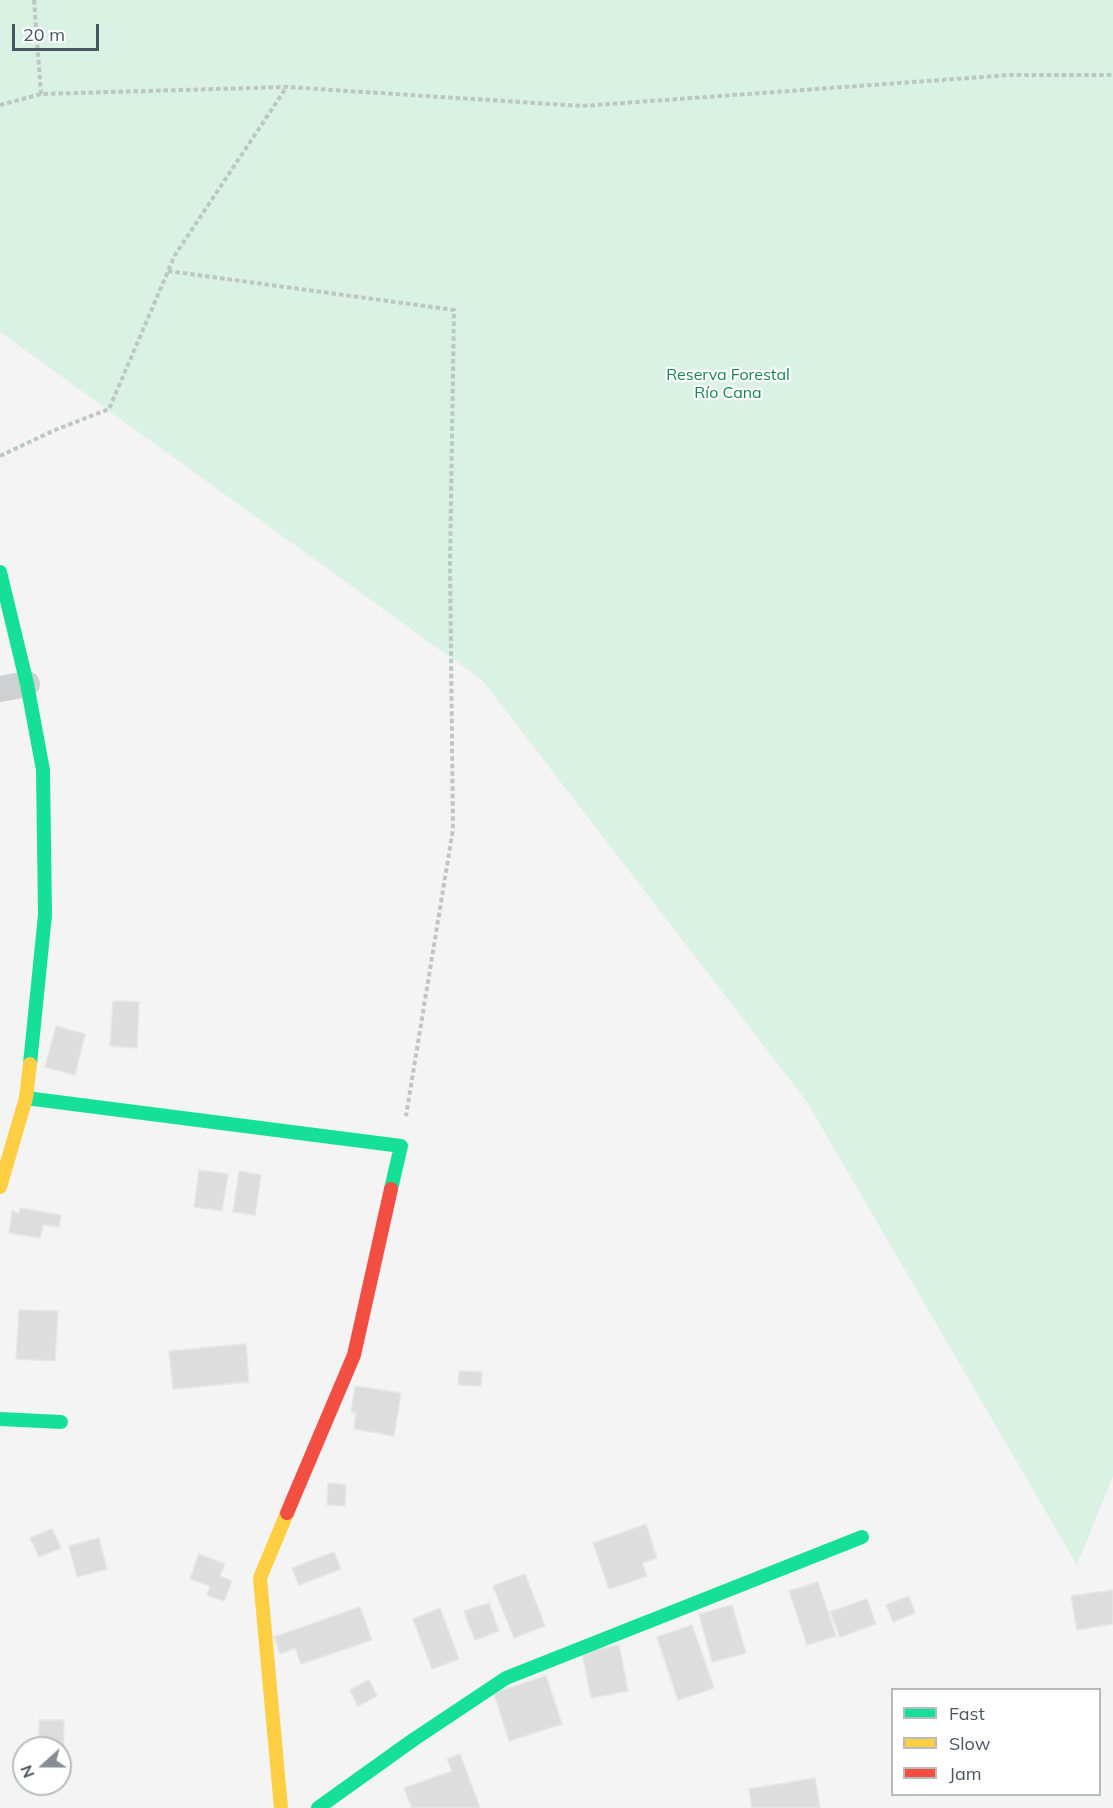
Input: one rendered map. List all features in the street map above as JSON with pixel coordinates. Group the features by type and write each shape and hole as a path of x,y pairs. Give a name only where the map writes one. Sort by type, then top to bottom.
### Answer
{"street":[{"path":"0,572 27,684 43,770 45,915 27,1098 0,1187"},
{"path":"0,689 27,684"},
{"path":"27,1098 401,1146 354,1355 260,1578 281,1808"},
{"path":"0,1419 61,1422"},
{"path":"318,1808 413,1740 506,1678 862,1537"}],"path":[{"path":"34,0 41,94"},
{"path":"0,105 41,94 286,87 582,106 1010,75 1113,75"},
{"path":"0,456 55,430 109,409 175,255 286,87"},
{"path":"168,271 454,310 450,563 453,829 401,1146"}],"green space":[{"name":"Reserva Forestal Río Cana","path":"0,0 1113,0 1113,1476 1077,1565 807,1102 483,681 0,332"}],"building":[{"path":"113,1001 139,1002 137,1048 110,1046"},
{"path":"56,1026 85,1034 75,1075 45,1067"},
{"path":"199,1170 228,1174 222,1211 194,1207"},
{"path":"239,1171 261,1175 255,1215 233,1212"},
{"path":"20,1208 61,1215 59,1227 43,1225 40,1238 9,1233 12,1211 19,1213"},
{"path":"19,1310 58,1311 55,1361 16,1359"},
{"path":"246,1344 249,1382 173,1389 169,1351"},
{"path":"459,1371 482,1372 481,1386 458,1385"},
{"path":"355,1386 401,1393 394,1436 354,1429 356,1413 351,1412"},
{"path":"328,1483 346,1485 345,1506 327,1505"},
{"path":"646,1524 657,1558 642,1563 647,1576 609,1589 593,1543"},
{"path":"52,1529 61,1548 39,1557 30,1538"},
{"path":"99,1538 107,1569 77,1577 69,1546"},
{"path":"334,1552 341,1569 299,1585 292,1568"},
{"path":"199,1554 225,1564 220,1576 232,1581 224,1601 207,1595 210,1586 190,1579"},
{"path":"525,1574 545,1626 514,1638 493,1586"},
{"path":"818,1582 836,1636 807,1645 789,1591"},
{"path":"1113,1590 1113,1624 1077,1630 1071,1596"},
{"path":"909,1596 915,1613 893,1622 886,1605"},
{"path":"867,1599 876,1624 840,1637 830,1612"},
{"path":"489,1603 499,1631 475,1640 464,1611"},
{"path":"732,1605 746,1653 712,1662 699,1614"},
{"path":"360,1607 372,1640 301,1664 295,1648 280,1654 274,1637"},
{"path":"440,1608 459,1659 432,1669 413,1619"},
{"path":"692,1625 714,1688 678,1700 657,1637"},
{"path":"619,1645 628,1691 591,1698 582,1652"},
{"path":"546,1676 562,1724 509,1741 494,1693"},
{"path":"369,1680 377,1696 358,1706 350,1690"},
{"path":"39,1720 64,1720 64,1736 39,1736"},
{"path":"460,1754 480,1808 412,1808 404,1788 452,1771 447,1759"},
{"path":"815,1778 820,1808 752,1808 749,1789"}],"traffic: fast":[{"path":"0,572 27,684 43,770 45,915 30,1064"},
{"path":"26,1098 401,1146 391,1189"},
{"path":"0,1419 61,1422"},
{"path":"318,1808 413,1740 506,1678 862,1537"}],"traffic: slow":[{"path":"0,1187 26,1098 30,1064"},
{"path":"281,1808 260,1578 287,1513"}],"traffic: jam":[{"path":"287,1513 354,1355 391,1189"}]}
